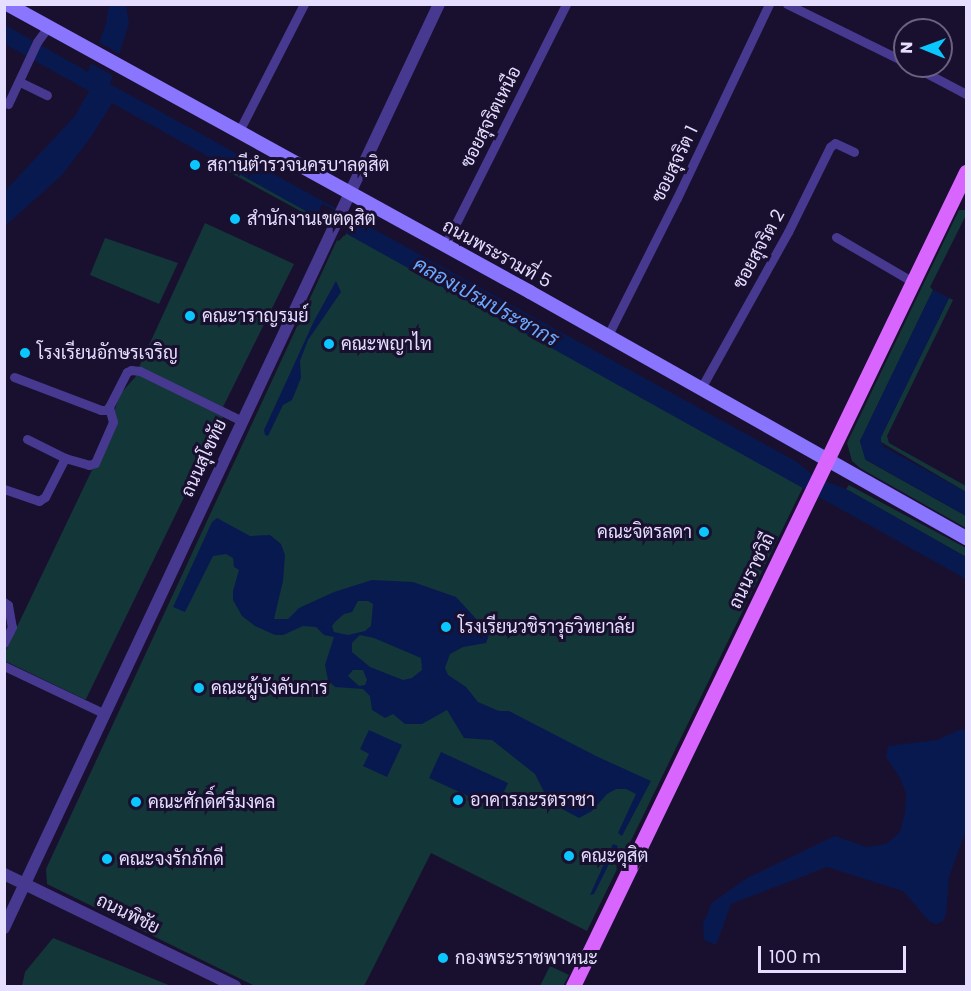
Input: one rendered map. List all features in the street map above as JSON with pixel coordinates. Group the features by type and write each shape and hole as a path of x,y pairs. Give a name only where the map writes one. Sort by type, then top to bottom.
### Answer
{"main road":[{"name":"ถนนพระรามที่ 5","path":"7,4 445,245 966,538"},
{"name":"ถนนราชวิถี","path":"573,987 966,172"}],"street":[{"path":"238,133 304,4"},
{"name":"ถนนสุโขทัย","path":"4,928 439,4"},
{"name":"ซอยสุจริตเหนือ","path":"445,245 566,4"},
{"name":"ซอยสุจริต 1","path":"607,337 677,198 769,4"},
{"path":"787,4 893,56"},
{"path":"8,104 37,42 51,29"},
{"path":"936,78 966,94"},
{"path":"20,82 47,95"},
{"name":"ซอยสุจริต 2","path":"700,390 788,232 830,147 835,143 854,152"},
{"path":"836,237 913,282"},
{"path":"27,439 65,458 89,465 95,463 113,422 109,410 127,372 131,370 140,371 242,421"},
{"path":"14,377 101,410 109,410"},
{"path":"4,489 39,501 45,497 65,458"},
{"path":"4,602 8,605 12,627 4,643"},
{"path":"4,666 105,714"},
{"name":"ถนนพิชัย","path":"4,874 235,987"}],"green space":[{"path":"229,168 316,216 315,219 229,172"},
{"path":"959,210 966,210 966,215 930,287 933,290 860,441 866,460 966,516 966,528 860,468 852,461 847,443"},
{"path":"205,223 294,264 223,407 139,367"},
{"name":"โรงเรียนวชิราวุธวิทยาลัย","path":"346,233 803,487 587,931 431,853 364,986 255,986 47,884 46,869 337,240 339,241"},
{"path":"105,238 178,263 159,304 90,275"},
{"path":"949,298 953,300 887,436 889,443 966,486 966,492 881,442 881,437"},
{"path":"138,374 223,417 84,699 5,661 4,654 92,470 97,467 117,420 114,412 120,394"},
{"path":"849,485 966,548 966,557 846,489"},
{"path":"53,938 171,986 22,986 25,972"},
{"path":"550,966 569,975 563,986 540,986"}],"water":[{"name":"คลองเปรมประชากร","path":"109,5 126,5 129,23 110,84 797,462 816,478 846,489 966,557 966,579 112,103 91,137 61,176 5,226 4,192 75,116 89,91 5,44 5,25 88,72 106,24"},
{"path":"336,281 341,292 308,340 300,361 301,378 292,400 283,405 268,436 265,435 264,430 314,321"},
{"path":"933,290 949,298 881,437 881,442 884,447 966,492 966,516 865,459 860,441"},
{"path":"217,518 250,536 270,535 281,544 285,555 283,581 274,619 288,619 299,608 334,592 372,580 413,582 456,597 479,622 486,622 491,630 486,643 463,647 450,654 445,668 448,675 466,687 478,702 499,711 509,711 596,756 651,781 622,836 618,833 636,794 626,789 616,789 607,794 592,811 579,818 553,804 547,798 535,774 492,740 464,738 447,710 422,724 405,724 393,714 385,718 372,710 370,696 363,689 335,687 328,680 325,665 334,637 324,635 316,627 303,626 283,635 275,635 255,626 242,616 233,600 239,570 234,567 233,558 226,554 213,556 185,612 173,607 212,522","holes":["358,601 368,601 373,604 371,626 365,631 348,635 334,632 332,626 335,622 344,614 352,612","360,635 374,638 421,658 422,670 412,678 403,680 370,667 352,652 352,643","353,670 363,670 367,680 365,685 359,686 348,676"]},
{"path":"369,730 402,745 387,777 363,766 369,754 360,749"},
{"path":"959,730 966,730 966,830 949,877 946,914 943,921 936,924 929,921 903,891 827,867 731,904 716,945 704,940 703,924 712,903 747,878 835,836 866,847 886,844 900,832 905,813 906,793 899,776 886,757 888,746 937,740"},
{"path":"441,752 508,783 496,809 429,778"},
{"path":"613,844 618,846 594,894 590,895"}],"pier":[{"path":"97,41 123,56 115,77 89,62"},
{"path":"322,204 352,218 345,236 315,219"}],"place":[{"name":"สถานีตำรวจนครบาลดุสิต","path":"195,165"},
{"name":"สำนักงานเขตดุสิต","path":"235,219"},
{"name":"คณะาราญรมย์","path":"190,316"},
{"name":"คณะพญาไท","path":"329,344"},
{"name":"โรงเรียนอักษรเจริญ","path":"25,353"},
{"name":"คณะจิตรลดา","path":"704,532"},
{"name":"โรงเรียนวชิราวุธวิทยาลัย","path":"446,627"},
{"name":"คณะผู้บังคับการ","path":"199,688"},
{"name":"อาคารภะรตราชา","path":"458,800"},
{"name":"คณะศักดิ์ศรีมงคล","path":"136,802"},
{"name":"คณะดุสิต","path":"569,856"},
{"name":"คณะจงรักภักดี","path":"107,859"},
{"name":"กองพระราชพาหนะ","path":"443,958"}]}
